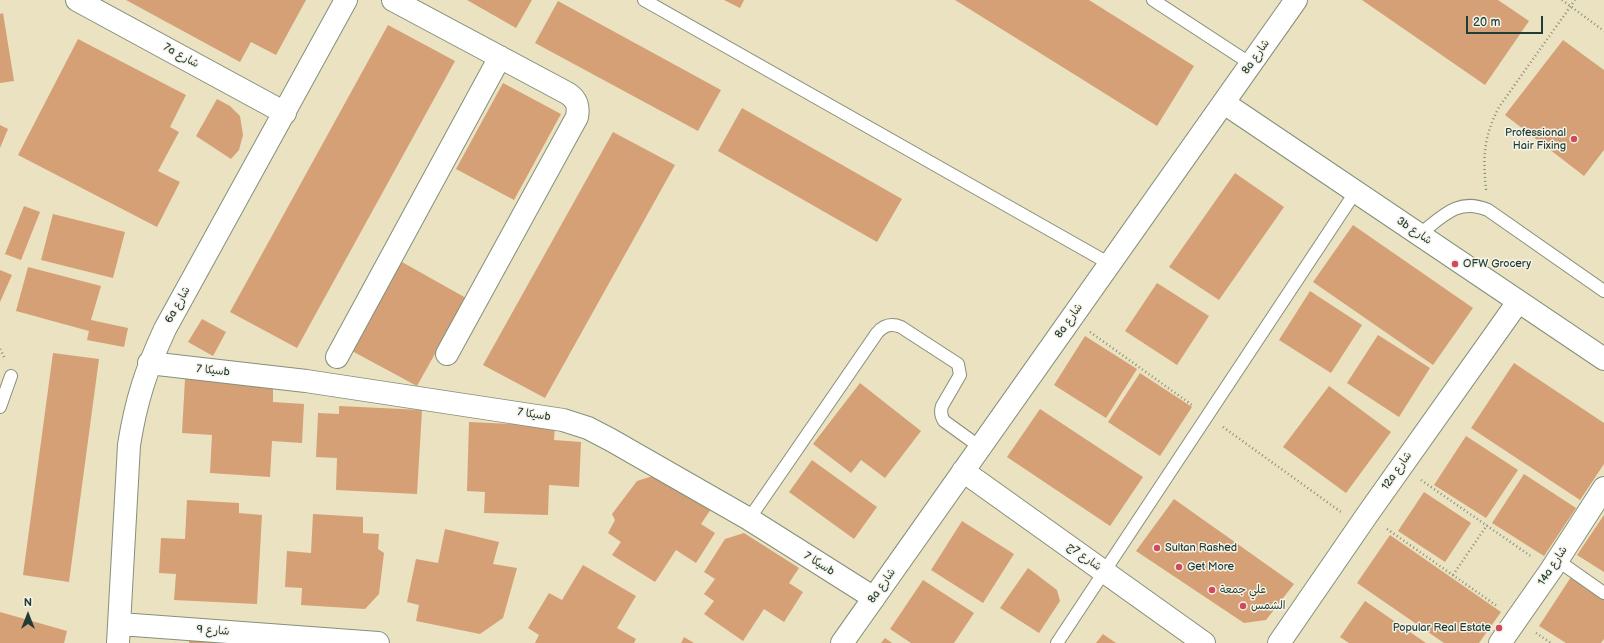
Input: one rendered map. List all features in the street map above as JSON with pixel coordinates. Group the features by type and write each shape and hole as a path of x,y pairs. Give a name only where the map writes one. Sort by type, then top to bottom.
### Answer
{"street":[{"name":"6a شارع","path":"119,634 129,445 134,414 149,363 165,329 346,0"},
{"path":"393,0 573,97 577,103 577,117 446,354"},
{"name":"8a شارع","path":"842,643 1296,0"},
{"name":"7a شارع","path":"84,2 285,113"},
{"path":"337,357 500,57"},
{"name":"3b شارع","path":"1224,103 1604,359"},
{"name":"12a شارع","path":"1279,643 1367,514 1518,302"},
{"name":"سيكا 7b","path":"149,363 306,381 563,420 588,428 749,519 874,598"},
{"name":"شارع 7ج","path":"963,471 1204,643"},
{"name":"14a شارع","path":"1500,643 1554,565 1604,488"},
{"name":"شارع 9","path":"119,634 378,643"}],"lane":[{"path":"644,0 1110,264"},
{"path":"1153,0 1250,64"},
{"path":"1057,643 1103,571 1356,191"},
{"path":"1420,234 1459,206 1479,206 1488,210 1604,291"},
{"path":"749,519 877,333 888,325 901,327 958,364 960,374 942,406 942,416 944,421 980,447"},
{"path":"0,407 11,376"},
{"path":"1554,565 1604,593"}],"path":[{"path":"1562,0 1604,31"},
{"path":"1488,210 1484,149 1492,119 1575,0"},
{"path":"1401,466 1487,525 1554,565"},
{"path":"1367,514 1551,643"},
{"path":"1453,575 1487,525"}],"building":[{"path":"126,0 306,0 276,55 251,42 240,62"},
{"path":"467,0 532,0 516,28"},
{"path":"724,0 744,0 740,8"},
{"path":"955,0 1089,0 1194,66 1157,126"},
{"path":"1362,0 1498,0 1529,21 1485,85"},
{"path":"558,1 721,90 698,131 535,43"},
{"path":"3,13 14,81 0,83 0,14"},
{"path":"388,25 455,61 297,348 230,312"},
{"path":"78,39 186,95 170,127 179,132 158,171 180,182 157,227 18,155"},
{"path":"1563,40 1604,70 1604,150 1584,176 1505,115"},
{"path":"503,83 561,114 514,200 456,169"},
{"path":"217,99 230,106 240,116 243,135 239,150 231,159 196,136"},
{"path":"742,108 902,199 877,242 718,151"},
{"path":"0,125 8,129 0,148"},
{"path":"613,132 675,165 545,398 483,365"},
{"path":"1235,173 1284,207 1219,300 1169,267"},
{"path":"24,206 40,212 21,260 5,254"},
{"path":"53,214 125,232 113,278 41,260"},
{"path":"1353,225 1473,308 1433,365 1313,282"},
{"path":"402,262 466,298 417,386 352,351"},
{"path":"28,267 101,286 91,320 128,328 124,347 87,340 89,331 16,311"},
{"path":"0,270 12,275 0,302"},
{"path":"1157,283 1209,316 1177,365 1125,331"},
{"path":"1310,291 1362,325 1331,373 1279,340"},
{"path":"202,319 226,332 213,356 188,342"},
{"path":"1378,335 1430,368 1399,417 1347,383"},
{"path":"1085,336 1137,369 1106,418 1054,385"},
{"path":"53,353 99,359 69,582 23,575"},
{"path":"1514,363 1604,423 1604,464 1580,500 1471,428"},
{"path":"1140,373 1192,407 1160,456 1108,422"},
{"path":"185,379 273,384 273,402 304,404 302,443 272,441 270,477 210,473 212,435 182,433"},
{"path":"860,383 921,431 885,478 861,460 851,473 813,444"},
{"path":"1329,386 1391,432 1346,493 1283,447"},
{"path":"339,406 422,410 417,494 336,490 337,458 316,457 318,413 339,414"},
{"path":"1040,409 1143,477 1110,526 1007,457"},
{"path":"469,422 555,426 554,440 581,442 579,487 549,485 548,515 484,513 485,492 467,491"},
{"path":"1466,436 1518,470 1486,518 1434,485"},
{"path":"812,460 877,507 854,539 789,492"},
{"path":"1524,474 1576,508 1544,556 1492,523"},
{"path":"656,475 711,509 701,524 715,533 696,563 676,550 655,582 612,555 621,542 608,533 615,520 612,514 637,481"},
{"path":"1424,492 1471,523 1445,562 1398,531"},
{"path":"1174,499 1294,584 1266,620 1244,623 1136,551"},
{"path":"187,500 239,503 239,513 262,515 257,604 174,600 176,574 159,573 161,538 185,539"},
{"path":"313,514 363,517 363,533 379,534 378,549 384,553 379,594 365,609 301,605 302,588 285,587 287,551 311,553"},
{"path":"1604,515 1604,572 1577,555"},
{"path":"962,521 1014,554 983,603 931,570"},
{"path":"445,529 499,542 493,564 517,568 503,618 480,634 416,621 419,605 407,602 416,559 438,563"},
{"path":"744,533 799,568 789,583 803,592 784,622 764,609 743,641 704,614 714,601 704,594 715,579 704,572 725,539"},
{"path":"1390,535 1501,612 1479,643 1444,643 1357,583"},
{"path":"583,565 636,596 617,628 636,639 634,643 535,643 539,635 528,628 549,593 562,600"},
{"path":"1028,568 1057,590 1060,601 1039,633 1000,608"},
{"path":"1571,577 1604,599 1604,639 1601,643 1566,643 1539,626"},
{"path":"923,580 974,613 954,643 911,643 890,629"},
{"path":"1365,601 1426,643 1349,643 1340,637"},
{"path":"0,612 67,631 64,643 0,643"},
{"path":"1103,634 1116,643 1096,643"},
{"path":"684,637 694,643 681,643"},
{"path":"189,638 234,643 189,643"},
{"path":"885,638 892,643 881,643"}],"place":[{"name":"Professional Hair Fixing","path":"1574,139"},
{"name":"OFW Grocery","path":"1455,264"},
{"name":"Sultan Rashed","path":"1157,548"},
{"name":"Get More","path":"1179,567"},
{"name":"علي جمعة","path":"1212,590"},
{"name":"الشمس","path":"1243,606"},
{"name":"Popular Real Estate","path":"1499,628"}]}
